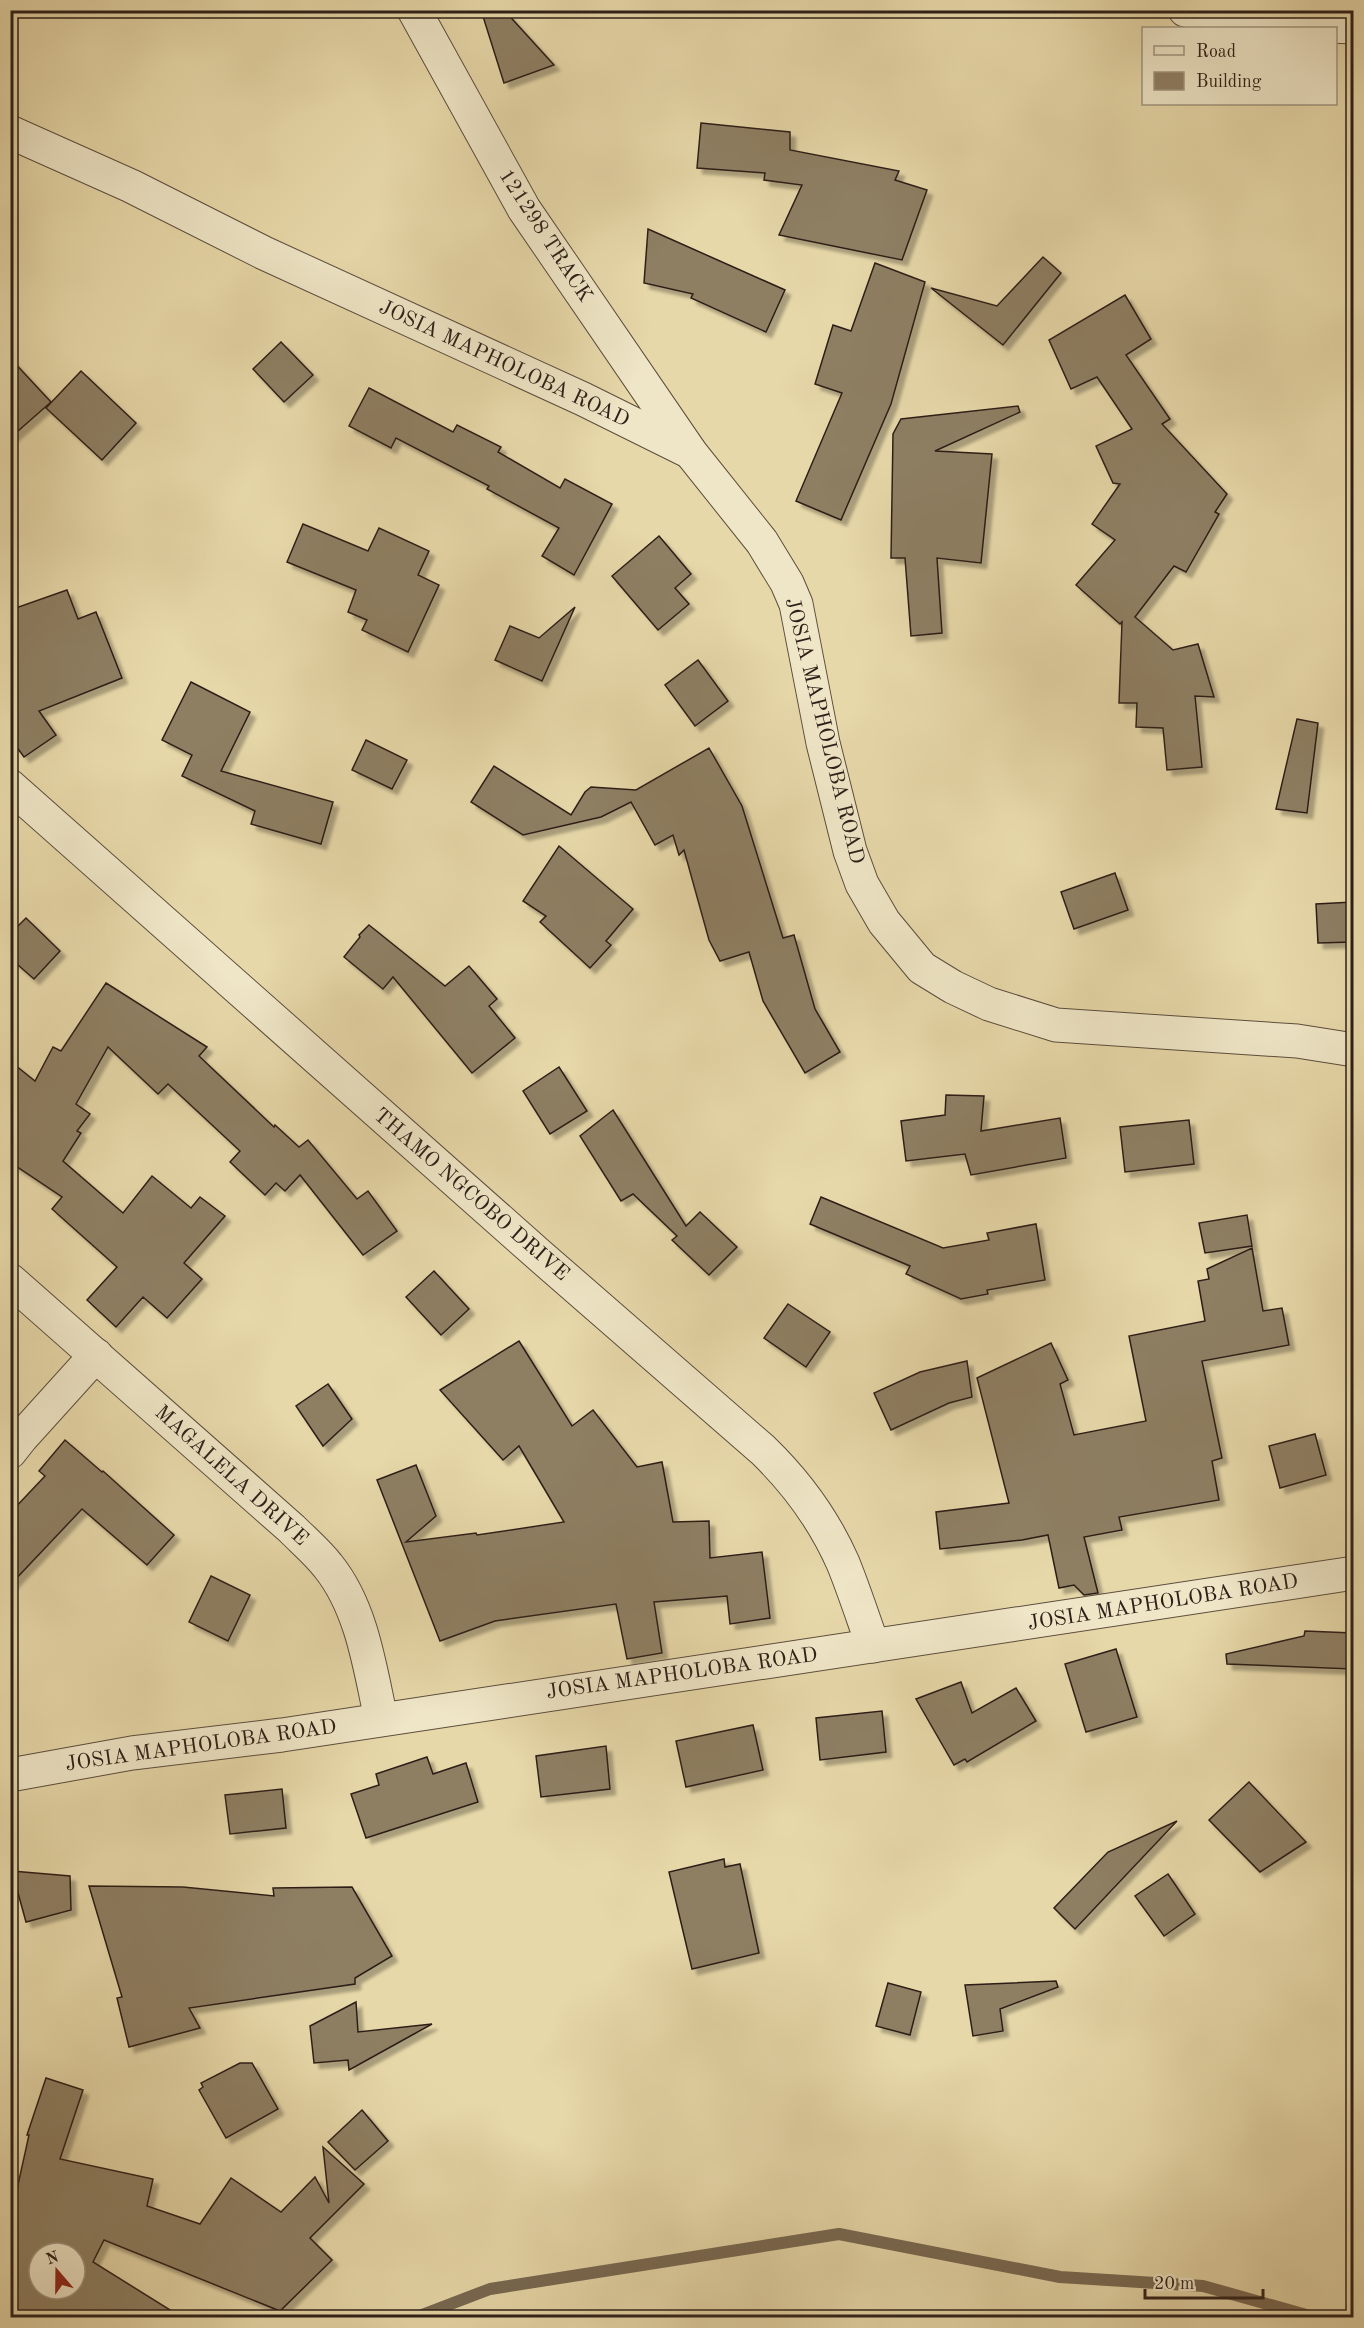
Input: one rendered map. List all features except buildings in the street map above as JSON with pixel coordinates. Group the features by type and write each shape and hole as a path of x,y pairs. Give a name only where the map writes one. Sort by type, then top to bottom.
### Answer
{"street":[{"name":"121298 TRACK","path":"414,10 524,209 692,453"},
{"path":"1185,10 1254,23 1353,27"},
{"name":"JOSIA MAPHOLOBA ROAD","path":"10,132 131,186 264,253 583,399 692,453 762,542 792,593 823,743 850,851 862,884 884,922 922,968 989,1005 1056,1025 1297,1041 1353,1050"},
{"name":"THAMO NGCOBO DRIVE","path":"10,786 538,1254 763,1450 787,1474 822,1524 842,1563 873,1646"},
{"name":"MAGALELA DRIVE","path":"10,1280 292,1529 329,1566 348,1600 366,1646 381,1719"},
{"path":"10,1452 96,1355"},
{"name":"JOSIA MAPHOLOBA ROAD","path":"10,1775 132,1753 282,1735 1353,1573"}],"waterway":[{"path":"414,2318 490,2289 839,2234 1060,2277 1203,2286 1317,2318"}]}
